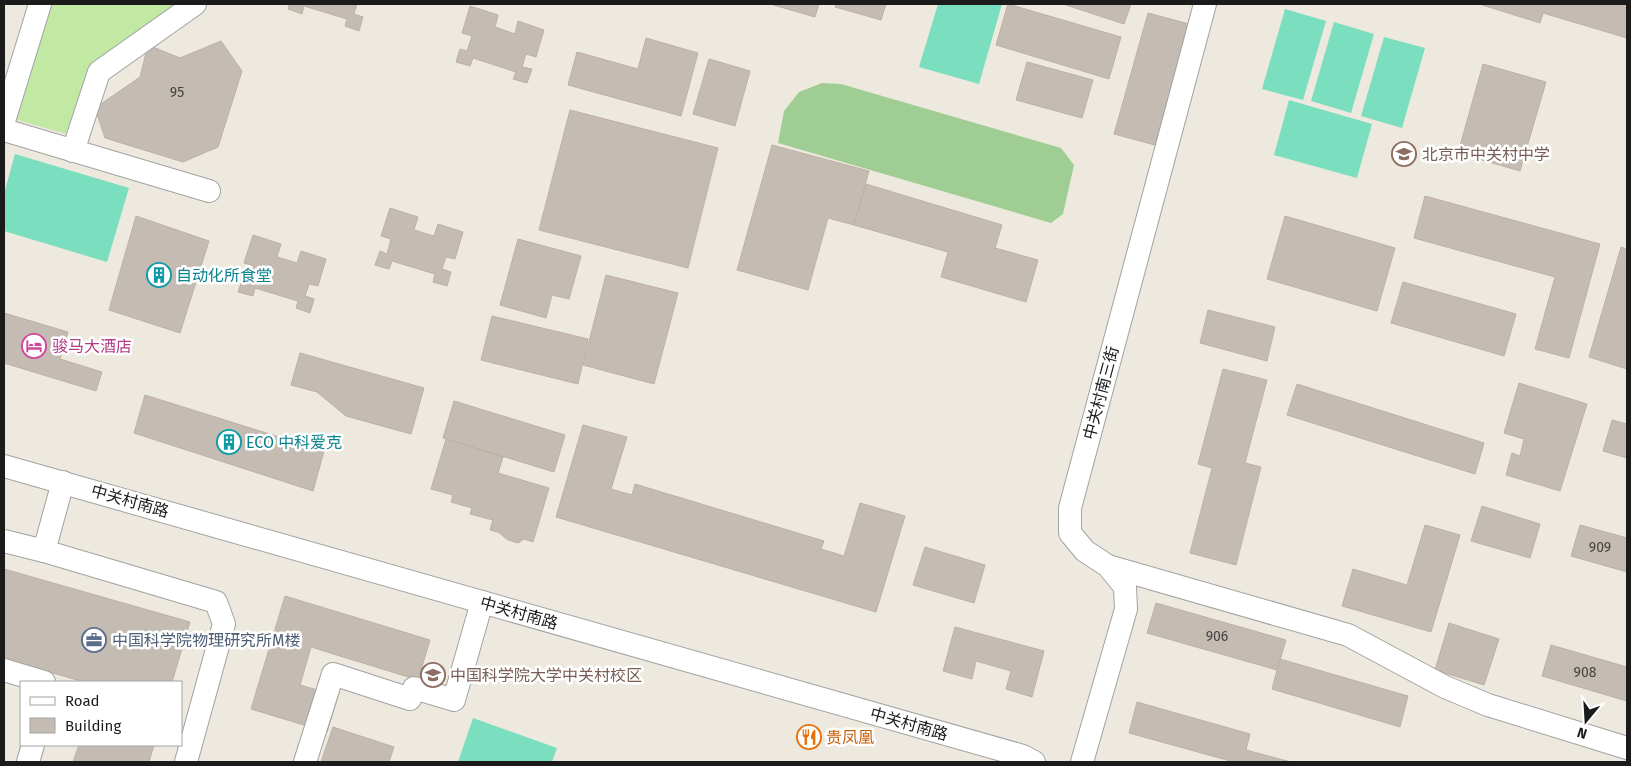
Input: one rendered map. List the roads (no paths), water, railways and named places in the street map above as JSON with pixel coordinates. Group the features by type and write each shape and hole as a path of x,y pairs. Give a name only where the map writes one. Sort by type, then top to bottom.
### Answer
{"street":[{"path":"4,121 40,4"},
{"path":"73,151 99,72 195,4"},
{"name":"中关村南三街","path":"1082,762 1126,609 1125,588 1108,566 1085,551 1070,533 1070,508 1205,4"},
{"path":"4,130 209,191"},
{"name":"中关村南路","path":"4,466 1023,756 1034,762"},
{"path":"44,551 63,482"},
{"path":"4,541 216,602 224,624 186,762"},
{"path":"1108,566 1348,635 1445,687 1488,705 1627,748"},
{"path":"306,762 333,674 410,698 414,688 454,700 482,602"},
{"path":"4,670 41,681"},
{"path":"28,762 33,746"}],"place":[{"name":"北京市中关村中学","path":"1404,154"},
{"name":"自动化所食堂","path":"159,275"},
{"name":"骏马大酒店","path":"34,346"},
{"name":"ECO 中科爱克","path":"229,442"},
{"name":"中国科学院物理研究所M楼","path":"94,640"},
{"name":"中国科学院大学中关村校区","path":"433,675"},
{"name":"贵凤凰","path":"809,737"}]}
